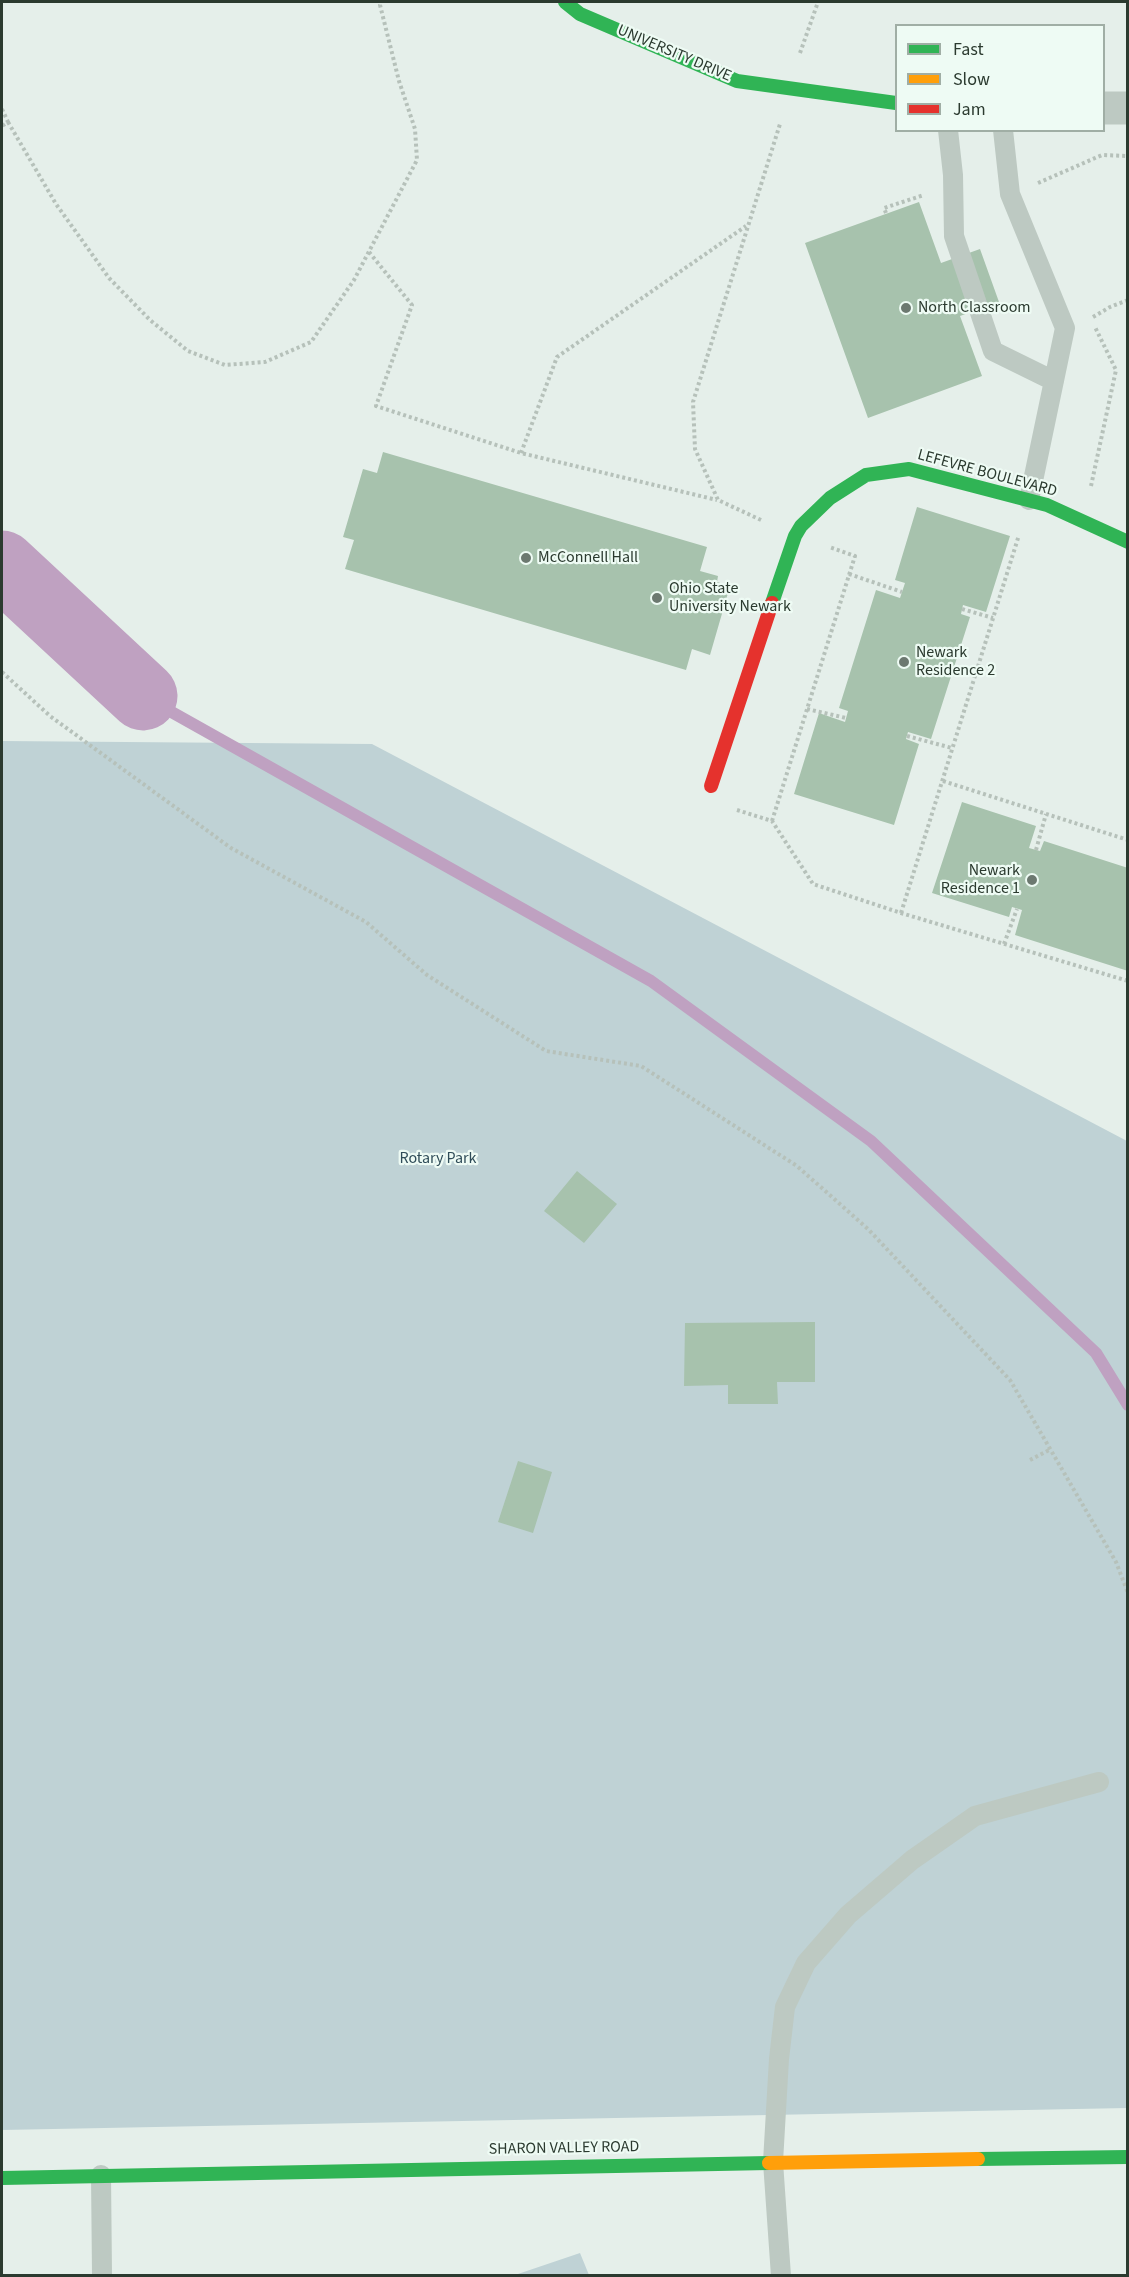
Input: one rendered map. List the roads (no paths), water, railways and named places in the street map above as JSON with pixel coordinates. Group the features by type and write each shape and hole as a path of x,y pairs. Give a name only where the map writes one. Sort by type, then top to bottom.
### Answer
{"street":[{"name":"UNIVERSITY DRIVE","path":"565,2 580,14 737,81 895,103"},
{"path":"1105,108 1128,108"},
{"name":"LEFEVRE BOULEVARD","path":"711,786 795,536 801,526 830,498 866,475 909,469 1029,500 1047,505 1128,543"},
{"name":"SHARON VALLEY ROAD","path":"2,2178 1128,2157"}],"lane":[{"path":"948,132 953,174 954,236 993,351 1054,381"},
{"path":"1003,132 1010,194 1065,328 1029,500"},
{"path":"781,2276 773,2162 779,2059 785,2007 806,1964 848,1915 912,1860 975,1816 1099,1782"},
{"path":"101,2175 102,2274"}],"waterway":[{"path":"2,565 143,696"},
{"path":"143,696 651,981 871,1141 1096,1353 1128,1405"}],"place":[{"name":"North Classroom","path":"906,308"},
{"name":"McConnell Hall","path":"526,558"},
{"name":"Ohio State University Newark","path":"657,598"},
{"name":"Newark Residence 2","path":"904,662"},
{"name":"Newark Residence 1","path":"1032,880"}],"park label":[{"name":"Rotary Park","path":"438,1159"}]}
